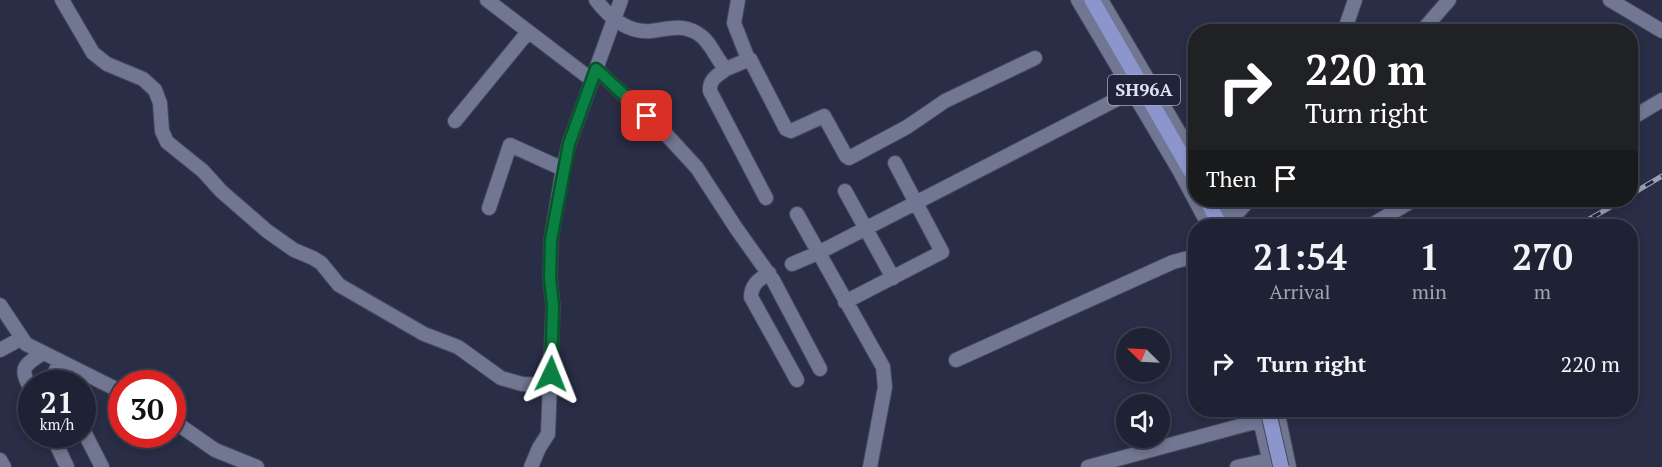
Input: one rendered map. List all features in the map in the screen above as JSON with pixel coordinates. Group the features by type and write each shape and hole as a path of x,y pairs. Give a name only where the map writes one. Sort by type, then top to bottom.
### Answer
{"main road":[{"name":"SH96A","path":"1092,0 1188,166"},
{"path":"1213,207 1223,219"},
{"path":"1270,417 1274,464"}],"street":[{"path":"62,0 93,53 143,79 154,90 160,104 162,131 167,142 203,171 221,191 267,231 294,250 321,263 339,285 424,334 458,347 501,378 522,384 551,385"},
{"path":"487,0 528,32 594,74 664,132 697,168 769,273 820,369"},
{"path":"596,0 614,19 634,30 674,27 695,32 706,40 726,69"},
{"path":"531,467 538,448 548,434 553,306 550,278 551,240 563,169 569,144 621,0"},
{"path":"738,0 734,23 748,59 752,60 786,129 791,131 824,116 849,158 907,127 945,101 1035,58"},
{"path":"1078,0 1188,187"},
{"path":"1101,0 1188,147"},
{"path":"1346,24 1354,0"},
{"path":"1428,24 1449,0"},
{"path":"1610,0 1662,31"},
{"path":"455,121 528,32"},
{"path":"748,59 726,69 714,78 710,91 766,198"},
{"path":"792,264 818,253 1133,91"},
{"path":"1638,114 1662,100"},
{"path":"489,208 510,145 513,144 563,169"},
{"path":"845,302 942,252 918,202 895,163"},
{"path":"845,191 893,278"},
{"path":"1230,219 1243,207"},
{"path":"1382,219 1402,207"},
{"path":"797,214 884,367 885,387 870,467"},
{"path":"956,360 1173,262 1188,258"},
{"path":"769,273 755,283 751,292 752,297 796,380"},
{"path":"0,305 26,344 108,385"},
{"path":"0,350 22,338"},
{"path":"24,370 26,363 43,353"},
{"path":"56,370 60,361"},
{"path":"1088,467 1157,450 1261,417"},
{"path":"1271,417 1289,467"},
{"path":"186,430 215,450 257,467"},
{"path":"58,448 68,467"},
{"path":"92,448 102,467"},
{"path":"0,460 4,467"},
{"path":"1238,467 1274,464"}],"railway":[{"path":"1638,190 1662,176"},
{"path":"1589,219 1611,207"}],"route":[{"path":"551,374 553,306 550,278 551,240 569,144 596,69 647,116"}]}
